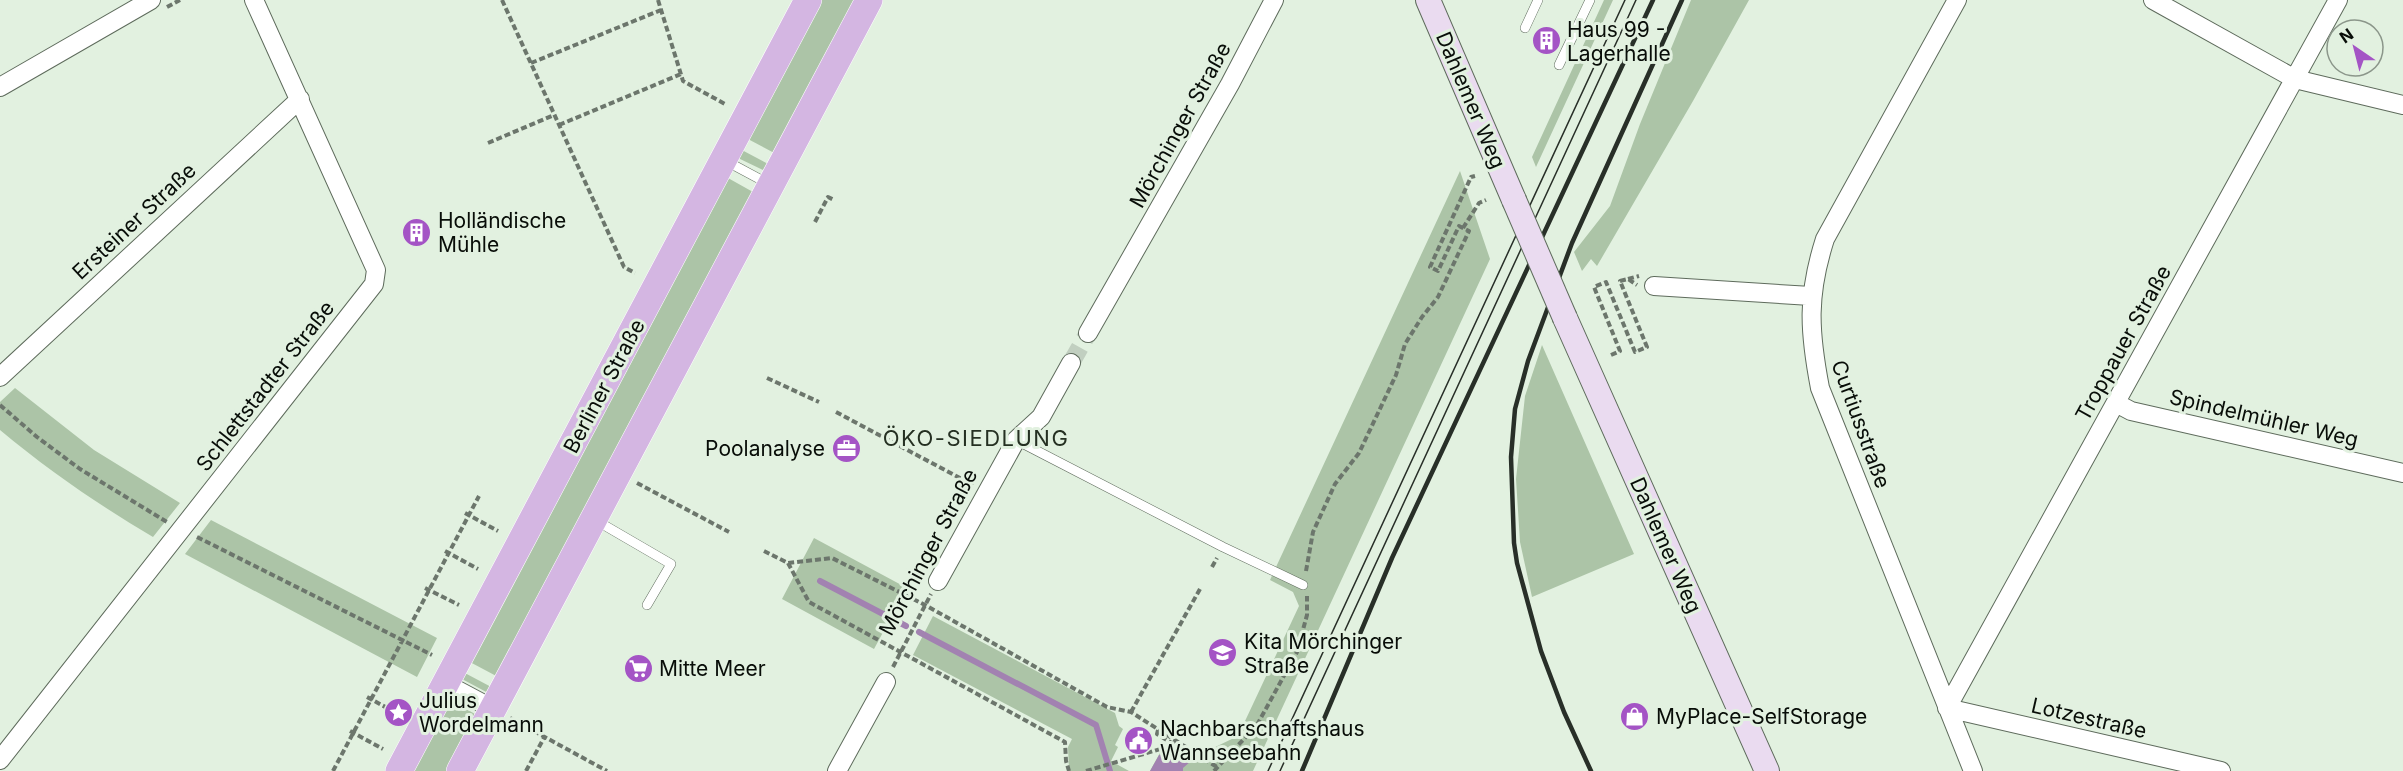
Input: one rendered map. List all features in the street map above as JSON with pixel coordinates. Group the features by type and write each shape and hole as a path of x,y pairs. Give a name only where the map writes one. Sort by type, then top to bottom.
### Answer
{"main road":[{"name":"Berliner Straße","path":"399,771 808,0"},
{"path":"460,771 869,0"},
{"name":"Dahlemer Weg","path":"1428,0 1565,318 1767,771"}],"street":[{"path":"0,87 151,0"},
{"name":"Schlettstadter Straße","path":"0,760 374,284 376,270 254,0"},
{"name":"Mörchinger Straße","path":"1088,333 1230,84 1274,0"},
{"name":"Curtiusstraße","path":"1958,0 1825,239 1816,266 1811,296 1811,343 1820,388 1973,771"},
{"path":"2153,0 2295,79 2403,105"},
{"name":"Troppauer Straße","path":"1947,708 2338,0"},
{"name":"Ersteiner Straße","path":"0,377 300,99"},
{"path":"1654,286 1811,296"},
{"name":"Mörchinger Straße","path":"938,580 1016,440 1041,417 1071,363"},
{"name":"Spindelmühler Weg","path":"2116,403 2131,411 2403,473"},
{"path":"837,771 886,682"},
{"path":"446,684 493,709"},
{"name":"Lotzestraße","path":"1947,708 2221,771"}],"lane":[{"path":"1525,28 1538,0"},
{"path":"1559,65 1590,0"},
{"path":"724,160 771,185"},
{"path":"1016,440 1223,547 1303,585"},
{"path":"594,519 671,564 647,605"}],"path":[{"path":"502,0 624,267 635,273"},
{"path":"658,0 683,81 725,104"},
{"path":"531,63 661,10"},
{"path":"559,125 681,74"},
{"path":"488,143 554,115"},
{"path":"764,551 788,563 832,558 925,605 1107,707 1131,712 1205,758 1215,769 1257,725 1297,652 1307,615 1307,597 1303,585 1313,532 1335,484 1359,453 1371,430 1396,375 1405,344 1438,297 1469,231 1459,226 1438,271 1430,267 1473,176"},
{"path":"815,222 828,197 834,200"},
{"path":"1463,228 1479,203 1486,200"},
{"path":"1611,355 1620,351 1594,287 1606,282 1635,352 1647,347 1620,281 1628,279 1644,290 1654,286"},
{"path":"767,378 819,402"},
{"path":"0,405 37,437 80,469 168,523"},
{"path":"836,412 986,491"},
{"path":"618,473 729,532"},
{"path":"333,771 369,698 403,639 467,514 479,496"},
{"path":"467,514 498,531"},
{"path":"195,536 432,655"},
{"path":"447,552 478,569"},
{"path":"788,563 809,602 1065,742 1069,771"},
{"name":"Mörchinger Straße","path":"886,682 938,580"},
{"path":"427,589 459,605"},
{"path":"1131,712 1200,589"},
{"path":"369,698 400,715"},
{"path":"493,709 607,771"},
{"path":"1158,730 1157,734 1174,745 1201,761 1205,758"},
{"path":"352,732 382,749"},
{"path":"526,771 544,736"},
{"path":"1086,771 1174,745"}],"green space":[{"path":"819,0 859,0 778,155 746,138"},
{"path":"1604,0 1613,0 1536,167 1532,157"},
{"path":"1691,0 1749,0 1597,266 1591,259 1582,271 1574,252 1610,206 1640,124"},
{"path":"740,149 772,166 767,172 738,158"},
{"path":"1460,171 1490,259 1253,771 1150,771 1161,751 1171,748 1200,763 1207,751 1238,736 1299,606 1293,592 1270,580"},
{"path":"728,178 753,192 500,678 468,661"},
{"path":"1542,345 1634,554 1532,597 1520,542 1516,479 1525,396"},
{"path":"15,388 94,450 180,503 153,537 75,487 0,430 0,402"},
{"path":"211,520 437,638 417,677 185,554"},
{"path":"814,538 907,588 874,649 782,599"},
{"path":"933,616 1115,713 1119,726 1123,729 1115,745 1118,747 1111,761 1129,771 1069,771 1068,747 1072,739 913,655"},
{"path":"463,672 495,689 490,694 462,679"},
{"path":"450,700 475,714 478,719 450,771 410,771"}],"shaded area":[{"path":"1170,753 1191,761 1183,768 1183,771 1150,771 1159,755"}],"waterway":[{"path":"820,581 906,626"},
{"path":"919,632 1096,725 1110,771"}],"tunnel":[{"path":"1071,363 1088,333"}],"tram line":[{"path":"1268,771 1625,0"},
{"path":"1280,771 1636,0"}],"railway":[{"path":"1302,771 1392,558 1653,0"},
{"path":"1591,771 1564,712 1541,651 1517,563 1514,543 1511,457 1515,409 1528,361 1572,243 1682,0"}],"place":[{"name":"Haus 99 - Lagerhalle","path":"1546,41"},
{"name":"Holländische Mühle","path":"417,232"},
{"name":"Poolanalyse","path":"846,448"},
{"name":"Kita Mörchinger Straße","path":"1223,653"},
{"name":"Mitte Meer","path":"638,668"},
{"name":"Julius Wordelmann","path":"398,712"},
{"name":"MyPlace-SelfStorage","path":"1635,716"},
{"name":"Nachbarschaftshaus Wannseebahn","path":"1139,740"}],"district":[{"name":"ÖKO-SIEDLUNG","path":"976,438"}]}
